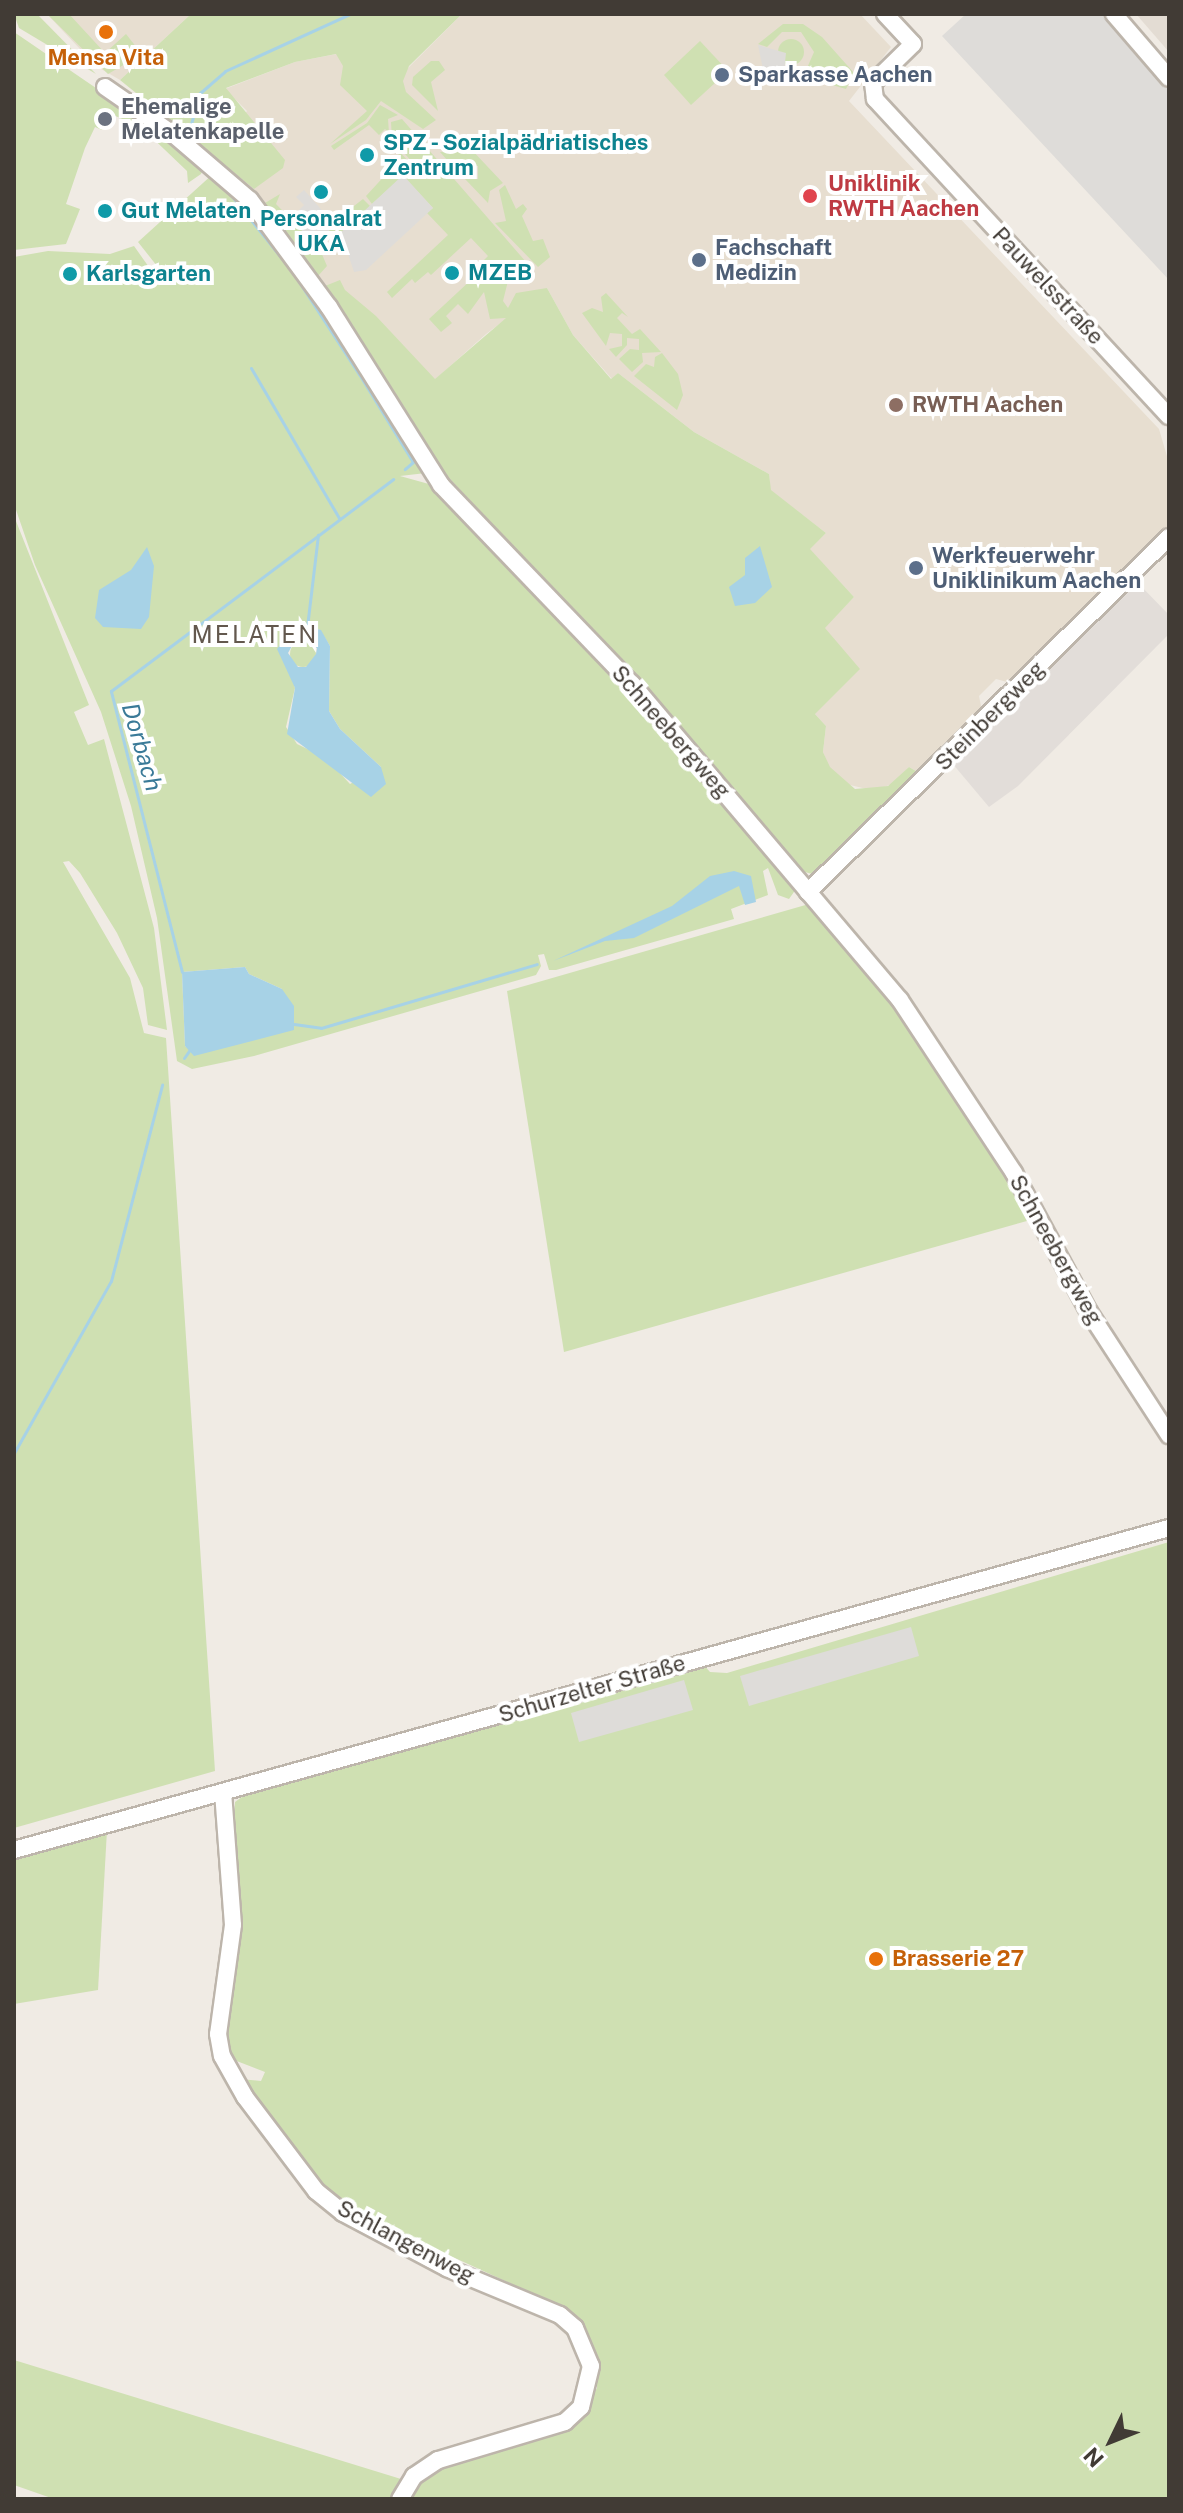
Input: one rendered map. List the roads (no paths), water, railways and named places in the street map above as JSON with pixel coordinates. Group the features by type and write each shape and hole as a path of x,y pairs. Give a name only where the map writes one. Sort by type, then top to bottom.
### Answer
{"street":[{"name":"Pauwelsstraße","path":"885,14 913,44 873,83 875,99 1169,416"},
{"path":"1114,14 1169,78"},
{"name":"Schneebergweg","path":"105,87 183,141 250,200 329,307 441,485 632,684 927,1036 1014,1173 1089,1312 1169,1435"},
{"name":"Steinbergweg","path":"808,892 1169,537"},
{"name":"Schurzelter Straße","path":"14,1850 1169,1528"},
{"name":"Schlangenweg","path":"223,1792 233,1925 218,2034 229,2071 316,2191 343,2213 447,2268 560,2315 575,2328 591,2366 581,2407 565,2422 438,2460 414,2476 400,2499"}],"water":[{"path":"760,546 772,587 755,603 735,606 729,587 745,575 745,558"},
{"path":"147,547 154,566 149,617 141,629 103,627 95,618 99,590 131,570"},
{"path":"309,627 321,630 330,646 329,711 340,729 381,767 386,784 371,797 287,734 295,688 277,649 291,630","holes":["306,642 317,648 306,667 298,667 288,653 293,644"]},
{"path":"734,871 751,876 756,902 745,905 739,886 634,938 605,941 553,961 672,906 710,876"},
{"path":"245,967 249,974 282,989 294,1006 294,1030 194,1056 185,1046 182,972"}],"waterway":[{"name":"Dorbach","path":"188,134 200,93 225,71 350,14"},
{"name":"Dorbach","path":"227,190 292,271 359,374 413,462 405,469"},
{"path":"251,368 339,518"},
{"name":"Dorbach","path":"182,972 111,691 393,479"},
{"path":"307,627 318,535"},
{"path":"294,1024 321,1028 537,964"},
{"name":"Dorbach","path":"184,1058 191,1048"},
{"name":"Dorbach","path":"14,1453 111,1281 162,1085"}],"place":[{"name":"Mensa Vita","path":"106,32"},
{"name":"Sparkasse Aachen","path":"722,75"},
{"name":"Ehemalige Melatenkapelle","path":"105,119"},
{"name":"SPZ - Sozialpädriatisches Zentrum","path":"367,155"},
{"name":"Personalrat UKA","path":"321,192"},
{"name":"Uniklinik RWTH Aachen","path":"810,196"},
{"name":"Gut Melaten","path":"105,211"},
{"name":"Fachschaft Medizin","path":"699,260"},
{"name":"MZEB","path":"452,273"},
{"name":"Karlsgarten","path":"70,274"},
{"name":"RWTH Aachen","path":"896,405"},
{"name":"Werkfeuerwehr Uniklinikum Aachen","path":"916,568"},
{"name":"Brasserie 27","path":"876,1959"}],"district":[{"name":"MELATEN","path":"255,635"}]}
